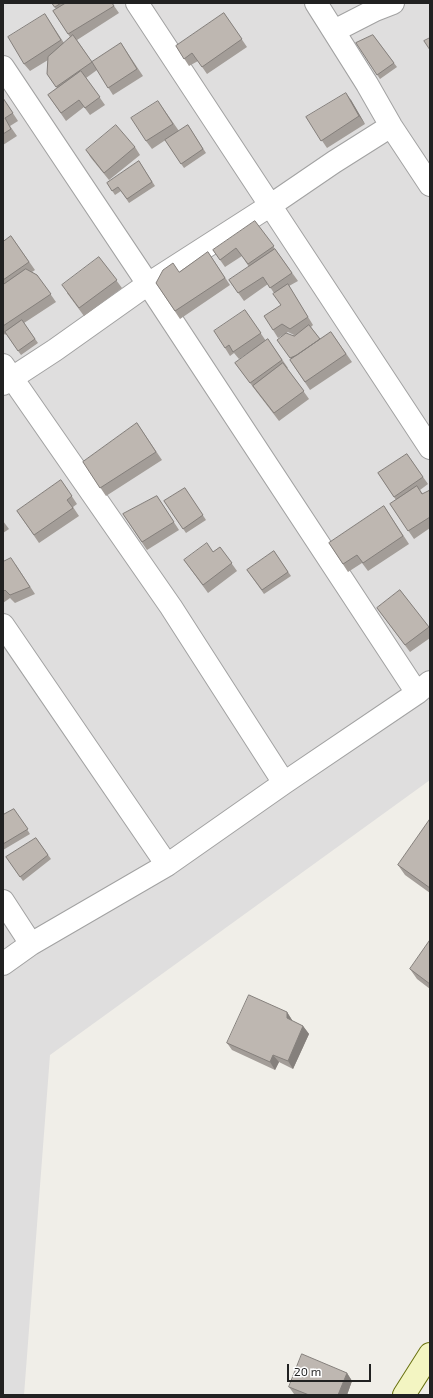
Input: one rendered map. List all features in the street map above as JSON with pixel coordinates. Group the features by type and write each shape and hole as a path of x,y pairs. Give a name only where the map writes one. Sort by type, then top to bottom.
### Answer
{"street":[{"path":"137,3 430,448"},
{"path":"316,3 391,126 430,185"},
{"path":"334,31 380,5"},
{"path":"3,67 148,284 424,688 167,865 31,944 3,964"},
{"path":"284,783 172,607 6,376 55,350 148,284 271,206 334,162 391,126"},
{"path":"3,624 167,865"},
{"path":"3,901 31,944"},
{"path":"404,1395 430,1354"}],"shaded area":[{"path":"3,3 430,3 430,780 50,1055 24,1395 3,1395"}],"building":[{"path":"52,3 61,3 55,7"},
{"path":"66,3 112,3 114,6 68,34 53,11"},
{"path":"224,13 242,39 202,67 192,53 184,59 176,46"},
{"path":"45,14 61,40 24,64 8,37"},
{"path":"73,35 92,62 56,87 47,74 48,57"},
{"path":"373,35 394,63 377,75 356,43"},
{"path":"430,38 430,50 424,41"},
{"path":"121,43 137,69 108,88 92,62"},
{"path":"81,71 100,97 85,108 79,100 61,113 48,95"},
{"path":"346,93 359,116 321,141 306,117"},
{"path":"3,98 13,113 5,118 11,129 3,134"},
{"path":"158,101 173,124 146,141 131,118"},
{"path":"116,125 135,147 104,173 86,150"},
{"path":"188,125 203,149 181,164 165,140"},
{"path":"139,161 152,182 127,199 118,187 112,191 107,183"},
{"path":"255,221 274,246 248,264 236,248 220,260 213,250"},
{"path":"11,236 29,262 3,280 3,242"},
{"path":"275,249 292,273 270,288 263,277 238,293 229,280"},
{"path":"208,252 225,278 175,311 156,283 163,270 173,263 179,272"},
{"path":"99,257 117,280 79,308 62,285"},
{"path":"26,269 37,275 51,294 3,326 3,285"},
{"path":"288,284 308,317 290,329 282,324 273,330 264,316 281,305 273,294"},
{"path":"245,310 261,333 233,352 229,345 225,348 214,331"},
{"path":"22,320 35,339 18,351 5,332"},
{"path":"309,325 320,339 297,355 290,358 277,340 286,333 294,336"},
{"path":"331,332 346,354 305,382 290,360"},
{"path":"268,339 282,360 250,383 235,363"},
{"path":"283,363 304,391 274,413 253,386"},
{"path":"137,423 156,452 100,488 83,462"},
{"path":"407,454 423,477 394,497 378,473"},
{"path":"61,480 72,496 67,500 73,508 34,535 17,511"},
{"path":"417,486 422,494 430,490 430,517 408,531 390,504"},
{"path":"185,488 203,515 183,529 164,501"},
{"path":"157,496 174,522 142,542 123,514"},
{"path":"384,506 403,536 363,563 357,555 343,564 329,543"},
{"path":"207,543 213,552 220,547 232,563 203,585 184,560"},
{"path":"274,551 288,572 262,590 247,570"},
{"path":"11,558 30,587 10,595 5,590 3,592 3,562"},
{"path":"400,590 429,627 405,645 377,608"},
{"path":"14,809 28,829 3,844 3,815"},
{"path":"430,819 430,888 398,865"},
{"path":"36,838 48,855 20,877 6,857"},
{"path":"430,940 430,984 410,969"},
{"path":"249,995 287,1012 287,1018 303,1026 288,1061 273,1055 270,1062 227,1043"},
{"path":"302,1354 347,1373 338,1395 309,1395 289,1387"}]}
